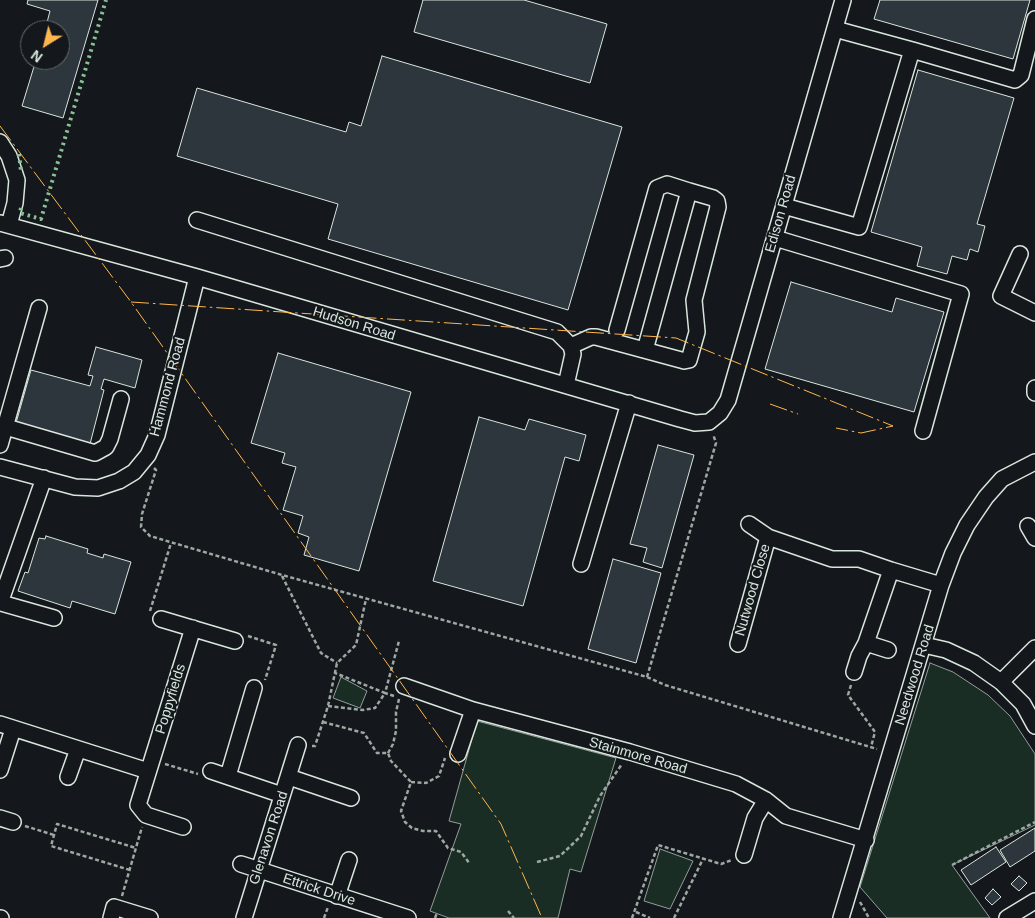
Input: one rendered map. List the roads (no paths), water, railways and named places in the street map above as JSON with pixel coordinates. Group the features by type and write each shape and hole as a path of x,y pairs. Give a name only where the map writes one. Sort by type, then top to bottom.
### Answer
{"street":[{"name":"Edison Road","path":"709,422 720,413 728,400 843,0"},
{"path":"835,29 1015,80 1021,75 1035,19"},
{"path":"784,206 859,227 912,50"},
{"path":"0,142 9,156 17,180 15,203 4,224"},
{"path":"571,346 591,337 596,337 684,361 689,360 697,332 694,300 718,207 715,199 663,184 654,192 617,330"},
{"path":"645,350 690,191"},
{"path":"197,220 557,332 571,346 572,366 566,385"},
{"name":"Hudson Road","path":"4,224 197,277 695,423 709,422"},
{"path":"775,238 823,250 961,294 922,432"},
{"path":"1020,254 1001,296 1035,313"},
{"name":"Hammond Road","path":"0,466 75,487 98,488 119,481 134,472 148,455 157,436 197,277"},
{"path":"0,445 39,308"},
{"path":"1035,388 1035,393"},
{"path":"6,427 95,453 106,446 110,439 121,399"},
{"path":"581,564 629,403"},
{"name":"Needwood Road","path":"842,918 941,584 967,525 986,497 1002,479 1035,462"},
{"path":"44,478 1,603 54,618"},
{"name":"Nutwood Close","path":"749,524 768,537 832,559 859,559 941,584"},
{"name":"Nutwood Close","path":"738,644 768,537"},
{"path":"854,672 891,570"},
{"path":"161,619 235,641"},
{"name":"Poppyfields","path":"183,827 142,810 150,766 193,628"},
{"path":"866,643 888,650"},
{"path":"924,645 946,650 974,663 1001,682 1023,704 1035,726"},
{"path":"1001,682 1035,648"},
{"path":"228,776 254,688"},
{"name":"Stainmore Road","path":"402,692 630,752 736,784 766,800 786,816 866,840"},
{"path":"458,754 473,710"},
{"path":"0,770 6,727 78,749 150,766"},
{"path":"68,776 78,749"},
{"name":"Glenavon Road","path":"244,918 289,777 291,752"},
{"path":"211,771 282,795"},
{"path":"289,777 351,798"},
{"path":"744,855 755,818 766,800"},
{"path":"337,896 349,860"},
{"name":"Ettrick Drive","path":"241,864 404,917"},
{"path":"1012,916 1035,901"},
{"path":"113,913 150,918"}]}
